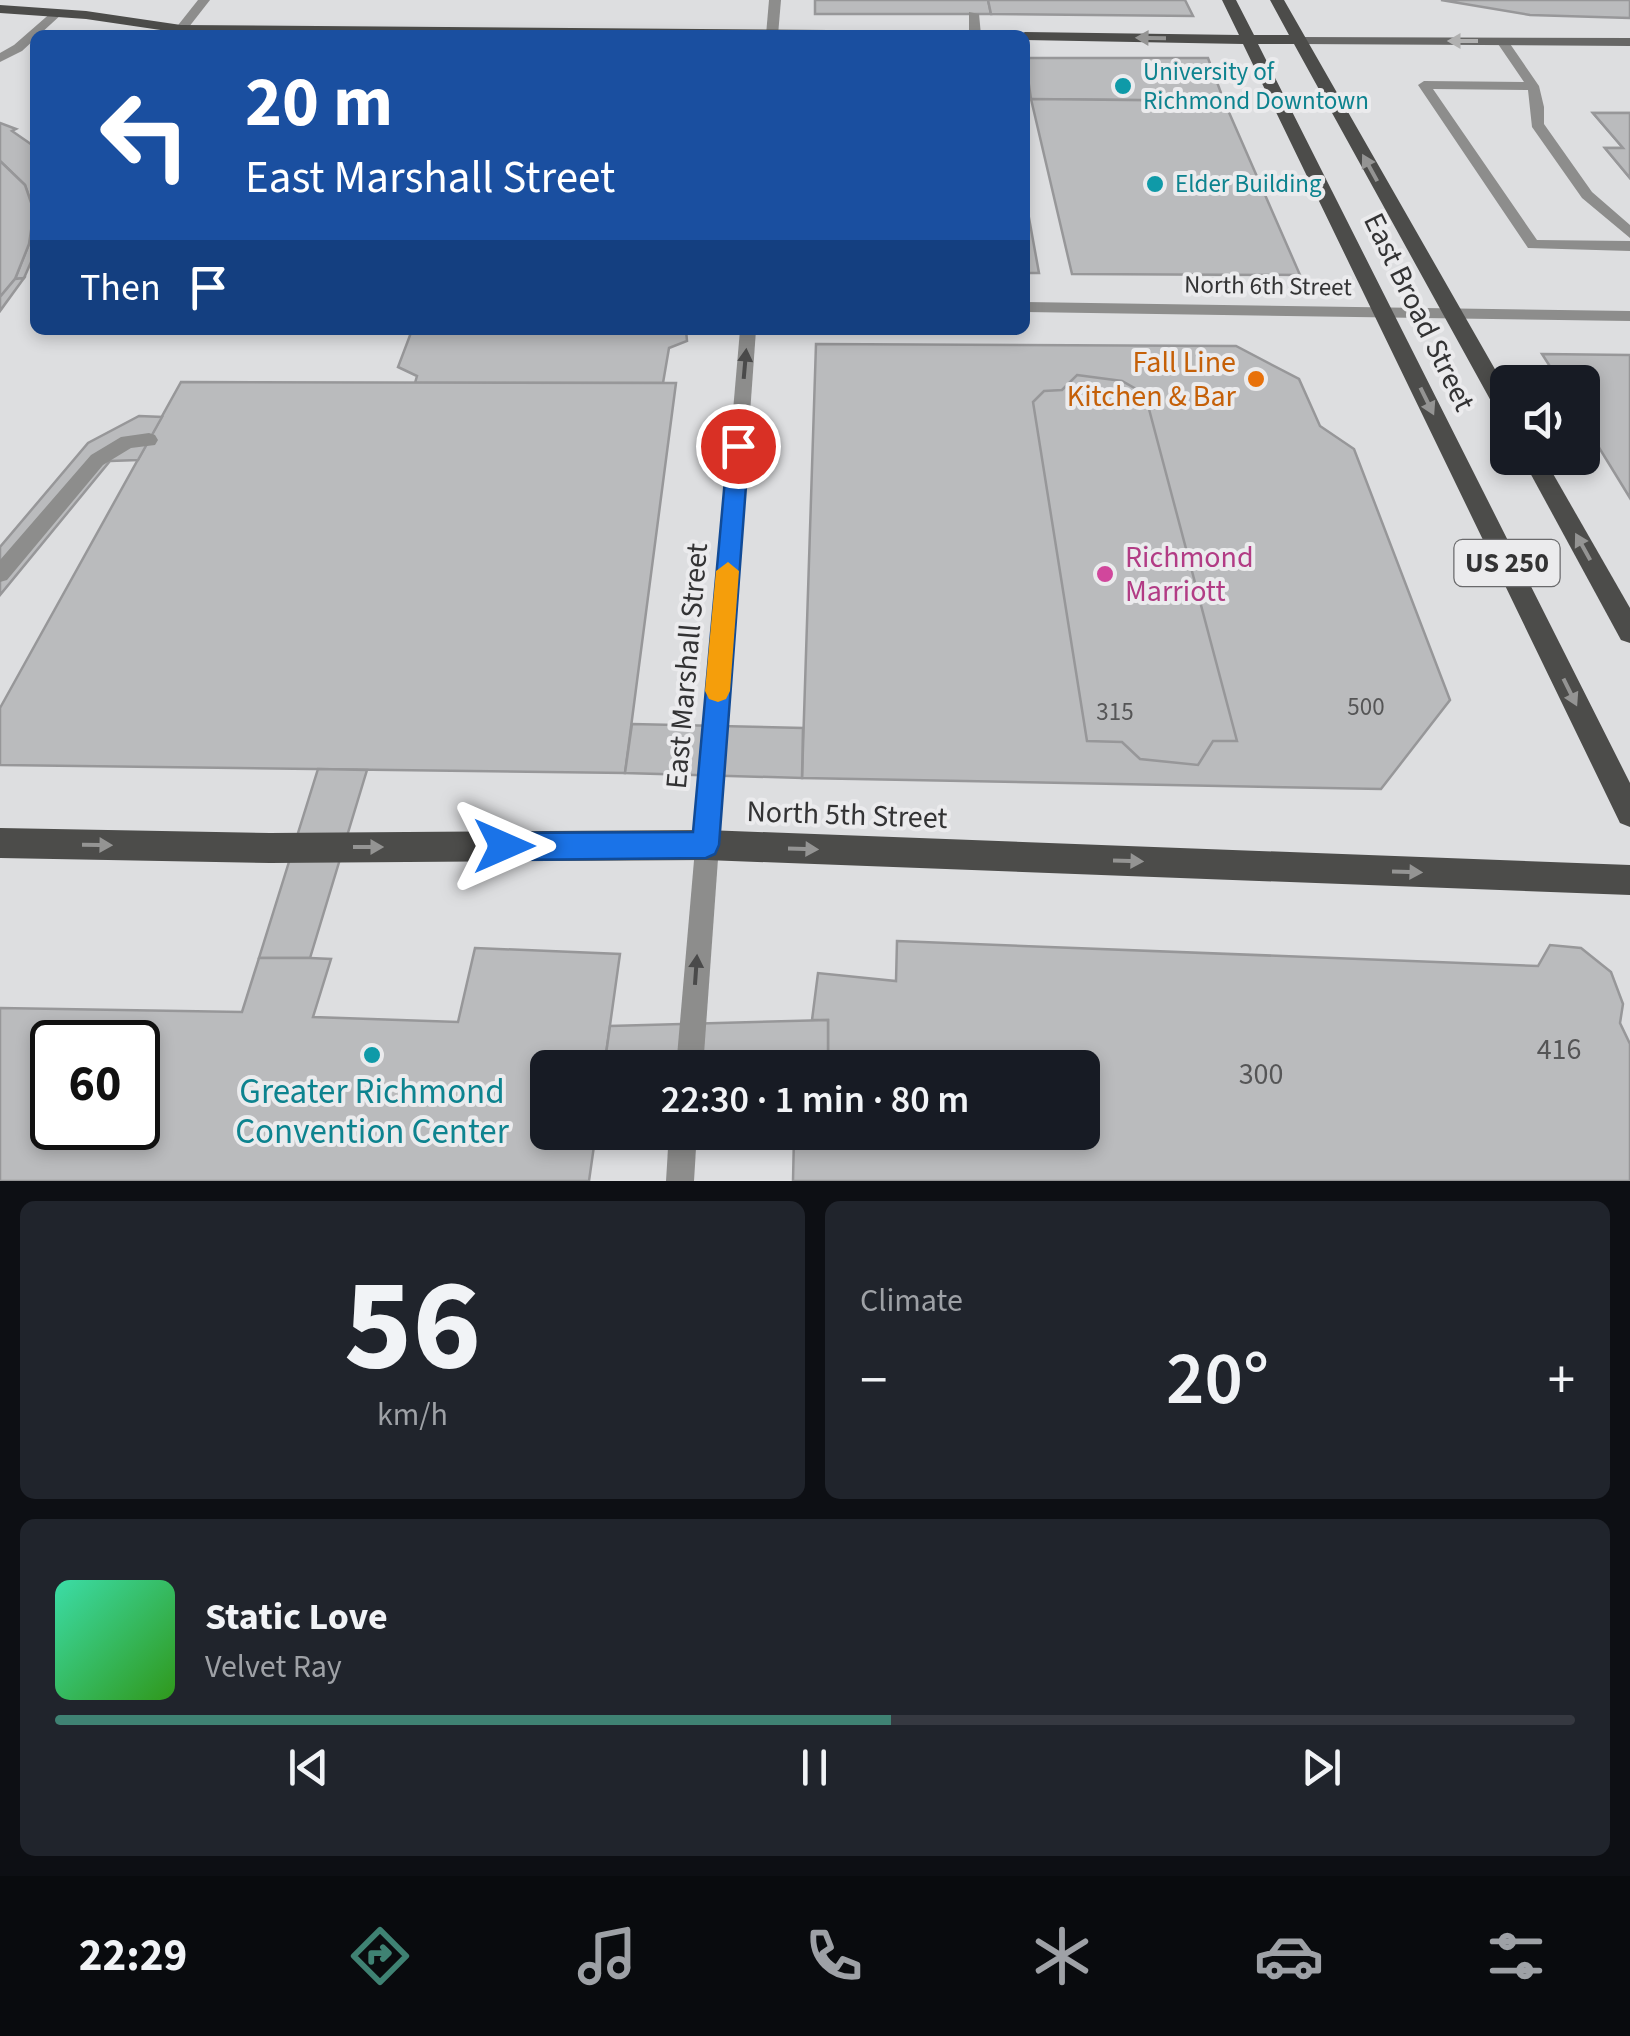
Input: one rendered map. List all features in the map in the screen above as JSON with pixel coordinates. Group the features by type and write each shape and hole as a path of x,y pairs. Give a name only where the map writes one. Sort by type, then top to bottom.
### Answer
{"main road":[{"name":"East Broad Street","path":"1229,0 1630,813"},
{"name":"East Broad Street","path":"1277,0 1490,380"},
{"path":"0,9 181,29 272,30"},
{"path":"1030,36 1630,42"},
{"name":"US 250","path":"1543,475 1627,622"},
{"name":"North 5th Street","path":"0,843 270,848 706,845 1630,880"}],"street":[{"path":"181,29 204,0"},
{"path":"772,30 775,0"},
{"path":"38,30 57,13"},
{"path":"973,14 975,30"},
{"path":"0,58 30,37"},
{"path":"1502,42 1533,86 1537,124 1587,195 1630,233"},
{"path":"1533,86 1424,84 1533,244 1630,246"},
{"name":"North 6th Street","path":"1030,307 1630,316"},
{"name":"East Marshall Street","path":"689,1050 748,335"},
{"path":"0,574 97,460 128,442 149,440"},
{"path":"680,1181 683,1150"}],"building":[{"path":"815,0 988,0 991,14 815,14"},
{"path":"988,0 1185,0 1193,16 991,14"},
{"path":"1441,0 1630,0 1630,18 1530,15"},
{"name":"University of Richmond Downtown","path":"1030,58 1208,58 1224,101 1031,99"},
{"name":"Elder Building","path":"1031,99 1224,101 1300,275 1072,274"},
{"path":"1593,113 1630,113 1630,178 1605,148 1623,148"},
{"path":"1593,113 1630,113 1630,178 1605,148 1623,148"},
{"path":"0,123 16,129 12,131 30,144 30,199 25,185 0,161"},
{"path":"0,161 25,185 30,199 30,237 15,279 0,297"},
{"path":"1030,224 1039,273 1030,273"},
{"path":"30,237 30,264 24,278 15,279"},
{"path":"24,278 0,311 0,297 15,279"},
{"path":"410,335 686,335 687,341 669,348 663,383 415,383 417,376 398,367"},
{"name":"Richmond Marriott","path":"816,344 1236,346 1299,379 1320,426 1354,449 1450,700 1381,789 802,778"},
{"path":"1542,354 1630,355 1630,498 1600,449 1600,365 1549,365"},
{"path":"1077,375 1122,381 1145,394 1237,741 1213,741 1198,765 1140,759 1122,742 1087,741 1033,402 1044,391 1062,390"},
{"path":"181,382 676,383 625,773 0,765 0,708"},
{"path":"139,416 162,417 138,460 110,461 0,595 0,547 88,443"},
{"path":"632,724 803,728 802,778 625,773"},
{"path":"318,769 367,770 310,958 259,958"},
{"path":"897,941 1538,966 1550,945 1581,948 1611,972 1623,1004 1620,1023 1630,1044 1630,1181 793,1181 794,1150 1100,1150 1100,1050 828,1050 828,1020 812,1020 818,973 896,981"},
{"name":"Greater Richmond Convention Center","path":"475,948 620,954 607,1050 530,1050 530,1150 593,1150 589,1181 0,1181 0,1008 242,1012 259,958 331,959 313,1017 458,1022"},
{"path":"828,1020 828,1050 607,1050 610,1026"}],"slow traffic":[{"path":"718,691 728,571"}],"place":[{"name":"University of Richmond Downtown","path":"1123,86"},
{"name":"Elder Building","path":"1155,184"},
{"name":"Fall Line Kitchen & Bar","path":"1256,379"},
{"name":"Richmond Marriott","path":"1105,574"},
{"name":"Greater Richmond Convention Center","path":"372,1055"}],"route":[{"path":"504,846 706,845 738,446"}]}
